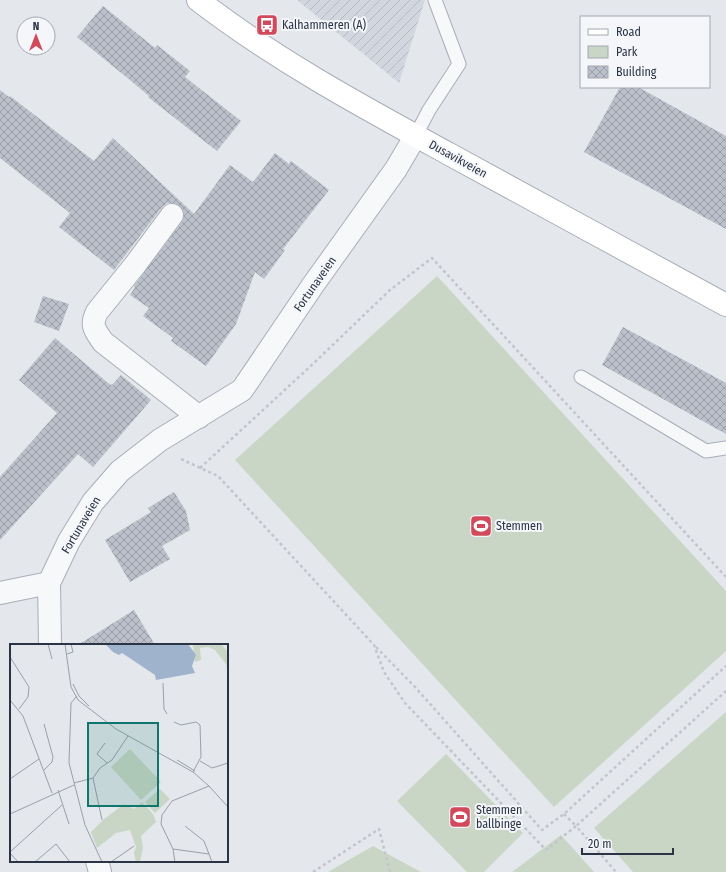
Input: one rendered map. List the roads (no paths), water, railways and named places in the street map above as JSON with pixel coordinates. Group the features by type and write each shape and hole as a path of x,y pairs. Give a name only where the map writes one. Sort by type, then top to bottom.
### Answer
{"main road":[{"name":"Dusavikveien","path":"198,0 292,65 416,135 726,305"}],"street":[{"name":"Fortunaveien","path":"50,644 49,583 69,541 93,502 120,471 160,440 242,390 313,285 396,169 416,135"},
{"path":"172,215 135,265 97,312 93,325 103,342 199,417"},
{"path":"0,593 49,583"},
{"path":"97,862 100,872"}],"lane":[{"path":"416,135 459,64 435,0"},
{"path":"581,377 706,451 726,448"}],"place":[{"name":"Kalhammeren (A)","path":"267,25"},
{"name":"Stemmen","path":"481,526"},
{"name":"Stemmen ballbinge","path":"460,817"}]}
